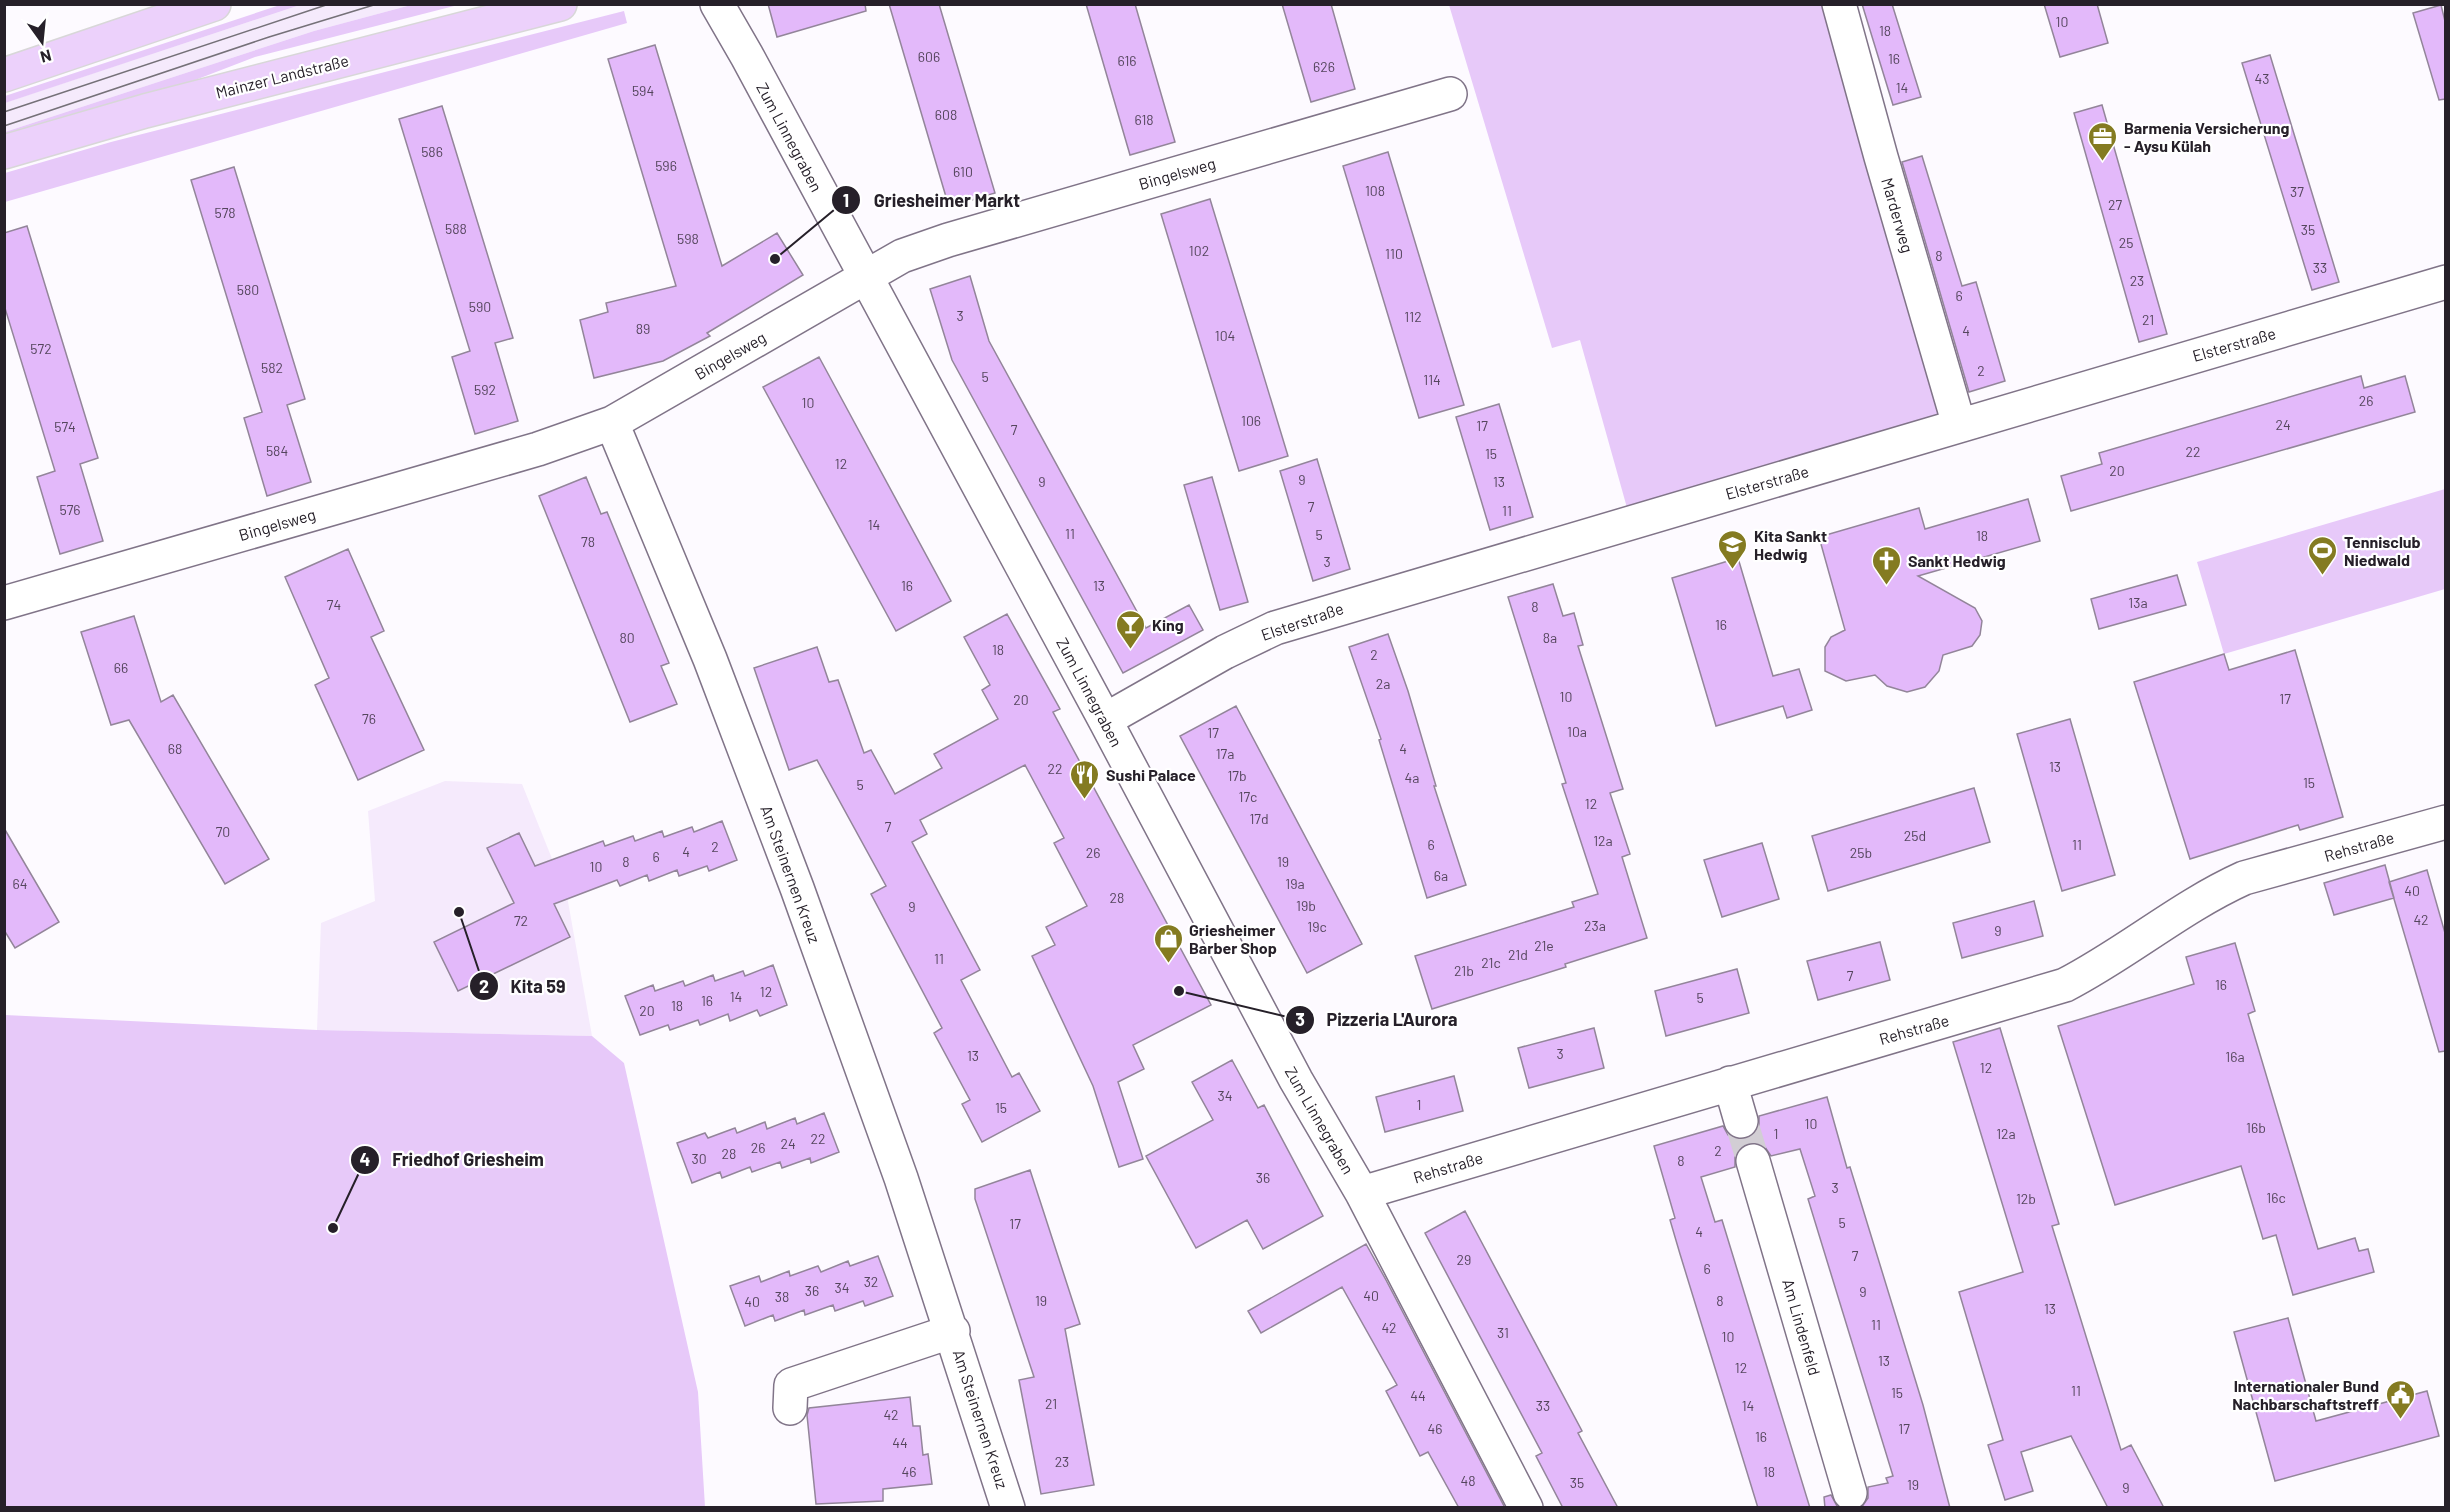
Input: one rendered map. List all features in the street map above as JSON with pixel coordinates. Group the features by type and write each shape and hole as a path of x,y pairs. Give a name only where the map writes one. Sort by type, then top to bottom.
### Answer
{"main road":[{"path":"4,75 214,4"},
{"name":"Mainzer Landstraße","path":"4,152 145,111 560,4"}],"street":[{"name":"Zum Linnegraben","path":"717,4 1105,720 1296,1080 1362,1193 1526,1508"},
{"name":"Marderweg","path":"1839,4 1959,425"},
{"name":"Bingelsweg","path":"4,603 538,449 612,423 902,256 948,240 1450,93"},
{"name":"Elsterstraße","path":"1105,720 1225,652 1275,628 2445,282"},
{"name":"Am Steinernen Kreuz","path":"612,423 710,658 789,866 901,1178 953,1331 1008,1508"},
{"name":"Rehstraße","path":"1362,1193 2065,985 2089,973 2218,890 2244,878 2445,822"},
{"path":"1730,1083 1741,1121"},
{"name":"Am Lindenfeld","path":"1753,1161 1850,1493"},
{"name":"Am Steinernen Kreuz","path":"790,1408 791,1385 953,1331"}],"shaded area":[{"path":"283,4 300,5 5,103 5,96"},
{"path":"300,5 411,5 314,31 5,132 4,103"},
{"path":"411,5 458,5 255,57 164,92 5,140 5,132 314,31"},
{"path":"1449,5 1839,5 1959,425 1631,522 1580,340 1552,348"},
{"path":"624,11 627,23 5,202 5,173 111,142"},
{"name":"Tennisclub Niedwald","path":"2445,489 2445,589 2224,654 2197,562"},
{"path":"445,781 522,784 567,896 592,1036 317,1030 321,923 375,901 368,811"},
{"path":"5,1015 317,1030 592,1036 624,1063 698,1392 705,1507 5,1507"}],"building":[{"path":"768,4 865,4 866,11 777,37"},
{"path":"889,4 939,4 995,193 949,207"},
{"path":"1086,4 1135,4 1175,142 1130,155"},
{"path":"1282,4 1331,4 1355,89 1311,102"},
{"path":"1862,4 1892,4 1921,97 1893,105"},
{"path":"2044,4 2097,4 2108,43 2060,57"},
{"path":"2441,5 2445,21 2445,99 2439,100 2413,13"},
{"path":"655,45 722,266 777,233 803,275 707,333 710,336 663,361 594,378 580,320 608,312 606,303 676,286 608,59"},
{"path":"2270,55 2339,282 2312,290 2242,63"},
{"path":"2102,105 2167,334 2139,342 2074,113"},
{"path":"442,106 513,338 495,343 518,421 475,434 452,357 470,351 399,119"},
{"path":"1388,152 1464,405 1419,418 1343,166"},
{"path":"1922,156 1962,286 1976,282 2005,381 1969,392 1902,162"},
{"path":"234,167 305,399 287,405 311,482 267,496 244,418 262,412 191,180"},
{"path":"1210,199 1288,456 1239,471 1161,214"},
{"path":"27,226 98,458 80,464 103,541 60,554 37,477 55,471 4,305 4,233"},
{"path":"970,276 989,341 1146,628 1189,605 1203,630 1123,673 952,360 930,289"},
{"path":"819,357 951,601 896,631 763,387"},
{"path":"2361,376 2364,388 2405,376 2415,412 2071,511 2061,476 2102,464 2099,453"},
{"path":"1499,404 1533,517 1490,530 1456,417"},
{"path":"1317,459 1350,569 1313,581 1280,471"},
{"path":"586,477 601,514 607,512 669,663 661,666 677,704 630,722 539,496"},
{"path":"1212,477 1248,602 1220,610 1184,485"},
{"name":"Sankt Hedwig","path":"2028,499 2040,541 1918,576 1975,608 1982,621 1980,635 1972,646 1943,655 1939,671 1925,687 1907,692 1887,686 1875,675 1846,681 1825,671 1825,647 1831,637 1845,630 1819,537 1919,508 1925,529"},
{"path":"348,549 384,631 371,637 424,750 358,780 315,685 329,678 285,577"},
{"path":"1738,558 1773,676 1799,669 1812,710 1787,718 1783,706 1716,726 1672,578"},
{"path":"2177,575 2186,605 2099,629 2091,599"},
{"path":"1553,584 1563,616 1574,613 1583,645 1578,646 1623,789 1610,793 1630,854 1622,857 1647,938 1565,964 1566,967 1432,1009 1415,956 1574,907 1572,902 1598,894 1562,784 1566,783 1508,597"},
{"path":"1007,614 1060,709 1053,712 1211,1005 1133,1045 1144,1069 1118,1082 1143,1159 1119,1167 1093,1086 1032,956 1055,945 1046,927 1087,906 1054,843 1064,838 1025,765 920,820 927,834 912,842 980,970 961,980 1012,1077 1019,1073 1040,1111 982,1142 962,1104 970,1100 934,1033 942,1028 871,894 886,886 817,760 789,770 754,668 817,647 829,682 838,680 864,753 871,750 895,794 942,768 934,754 998,719 982,690 990,685 964,637"},
{"path":"134,616 161,702 173,695 269,859 225,884 129,720 111,725 81,632"},
{"path":"1388,634 1408,691 1436,786 1434,786 1466,885 1427,898 1379,740 1381,739 1349,647"},
{"path":"2295,650 2343,817 2300,830 2298,825 2190,859 2134,682 2224,654 2229,670"},
{"path":"1236,706 1362,944 1307,973 1180,736"},
{"path":"2070,719 2115,875 2062,891 2017,734"},
{"path":"1974,788 1990,842 1828,891 1812,836"},
{"path":"722,821 737,860 709,871 707,866 679,876 677,870 649,881 647,875 620,886 617,880 554,904 570,937 458,991 434,942 514,903 487,848 519,833 535,866 603,841 605,846 633,836 635,841 662,831 664,837 692,827 694,832"},
{"path":"4,828 59,922 15,948 4,930"},
{"path":"1762,843 1779,899 1722,917 1704,860"},
{"path":"2385,865 2394,898 2334,915 2324,883"},
{"path":"2427,870 2445,933 2445,1051 2439,1052 2389,882"},
{"path":"2034,901 2043,936 1962,958 1953,923"},
{"path":"1880,942 1890,980 1818,1000 1807,961"},
{"path":"2235,943 2255,1011 2248,1014 2318,1249 2355,1238 2359,1251 2368,1249 2374,1272 2293,1295 2276,1235 2263,1239 2241,1166 2115,1205 2058,1026 2194,984 2186,957"},
{"path":"773,965 787,1005 760,1016 757,1010 730,1021 728,1014 700,1025 698,1020 670,1030 668,1025 640,1035 625,996 653,985 655,991 683,981 685,986 713,975 715,981 743,971 745,976"},
{"path":"1737,969 1749,1013 1666,1036 1655,991"},
{"path":"1594,1028 1604,1068 1529,1088 1518,1048"},
{"path":"2000,1028 2059,1224 2052,1226 2121,1450 2131,1445 2164,1508 2108,1508 2071,1436 2021,1452 2033,1491 2005,1500 1988,1445 2003,1440 1959,1292 2023,1272 1953,1042"},
{"path":"1232,1060 1258,1108 1264,1105 1323,1216 1263,1249 1247,1220 1196,1248 1146,1156 1213,1120 1192,1082"},
{"path":"1454,1076 1463,1111 1385,1132 1376,1097"},
{"path":"1827,1097 1847,1168 1850,1167 1923,1405 1950,1508 1861,1508 1868,1498 1868,1487 1888,1483 1886,1478 1893,1476 1808,1199 1815,1196 1800,1149 1771,1156 1765,1147 1757,1143 1748,1143 1739,1149 1735,1157 1735,1167 1701,1177 1715,1222 1722,1220 1810,1508 1758,1508 1680,1254 1670,1220 1675,1218 1654,1146 1723,1126 1728,1135 1736,1139 1746,1139 1755,1134 1759,1125 1759,1116"},
{"path":"824,1113 839,1152 811,1163 810,1158 782,1168 780,1162 752,1172 750,1167 722,1178 720,1172 692,1183 677,1143 705,1133 708,1138 735,1128 737,1133 765,1122 767,1129 795,1118 797,1124"},
{"path":"1030,1170 1080,1324 1065,1329 1094,1485 1041,1494 1019,1380 1034,1377 975,1199 975,1189"},
{"path":"1465,1211 1582,1431 1578,1433 1618,1508 1563,1508 1536,1456 1542,1453 1425,1233"},
{"path":"1366,1244 1505,1508 1459,1508 1428,1452 1420,1456 1386,1391 1397,1385 1342,1287 1261,1333 1248,1311"},
{"path":"878,1256 893,1296 865,1306 863,1301 835,1311 833,1305 805,1315 804,1310 775,1321 773,1315 745,1326 730,1286 759,1276 761,1282 789,1271 790,1276 818,1266 821,1272 848,1261 850,1266"},
{"path":"2288,1318 2316,1421 2427,1391 2439,1436 2275,1481 2234,1332"},
{"path":"910,1397 913,1426 920,1426 923,1455 928,1454 932,1484 883,1489 883,1501 816,1504 807,1415 809,1408"},
{"path":"1831,1495 1839,1508 1825,1508 1824,1497"}],"tunnel":[{"path":"1741,1121 1753,1161"}],"tram line":[{"path":"4,112 329,4"},
{"path":"4,126 269,37 377,4"}],"place":[{"name":"Barmenia Versicherung - Aysu Külah","path":"2103,162"},
{"name":"Griesheimer Markt","path":"775,259"},
{"name":"Kita Sankt Hedwig","path":"1733,570"},
{"name":"Tennisclub Niedwald","path":"2323,576"},
{"name":"Sankt Hedwig","path":"1887,586"},
{"name":"King","path":"1131,650"},
{"name":"Sushi Palace","path":"1085,800"},
{"name":"Kita 59","path":"459,912"},
{"name":"Griesheimer Barber Shop","path":"1168,964"},
{"name":"Pizzeria L'Aurora","path":"1179,991"},
{"name":"Friedhof Griesheim","path":"333,1228"},
{"name":"Internationaler Bund Nachbarschaftstreff","path":"2400,1420"}]}
